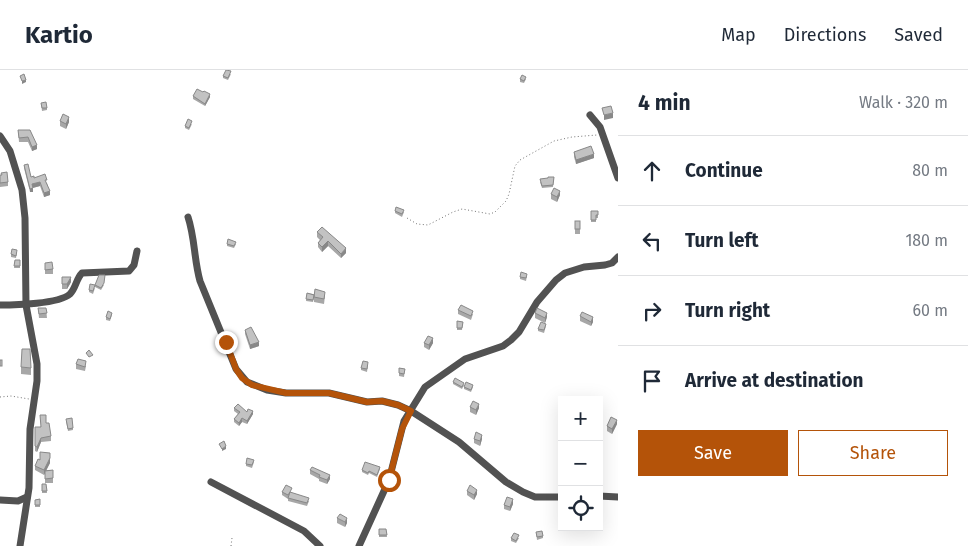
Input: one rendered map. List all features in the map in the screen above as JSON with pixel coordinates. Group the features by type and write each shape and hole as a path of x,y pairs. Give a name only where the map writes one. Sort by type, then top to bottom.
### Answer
{"street":[{"path":"590,115 600,127 618,178"},
{"path":"0,136 10,151 22,190 25,218 26,305 36,356 37,381 30,429 27,498 20,546"},
{"path":"188,218 193,232 200,281 236,369 242,378 252,385 267,390 286,393 329,393 367,402 390,403 411,411 459,442 506,482 523,492 535,497 558,497"},
{"path":"0,305 26,305 65,297 73,290 79,275 82,273 129,272 134,265 137,251"},
{"path":"359,546 389,480 402,429 425,387 465,359 503,346 516,336 537,302 556,280 565,273 584,267 612,263 618,257"},
{"path":"211,482 304,531 320,546"},
{"path":"603,496 618,497"},
{"path":"0,500 18,501 27,498"}],"path":[{"path":"407,218 417,224 428,225 462,209 490,214 495,212 506,201 515,166 520,160 554,141 602,134"},
{"path":"0,397 11,396 35,400"},
{"path":"231,546 232,538"}],"building":[{"path":"226,70 231,71 228,78 223,76"},
{"path":"24,74 26,80 22,81 20,76"},
{"path":"522,75 526,77 524,81 520,79"},
{"path":"197,89 210,94 205,104 193,96"},
{"path":"46,102 47,108 42,108 41,103"},
{"path":"611,106 613,113 604,115 602,108"},
{"path":"63,114 69,117 66,124 60,121"},
{"path":"188,119 192,121 189,128 185,126"},
{"path":"18,130 30,130 37,145 32,147 28,137 19,138"},
{"path":"591,146 594,154 576,160 574,152"},
{"path":"28,164 31,177 34,176 34,178 45,174 47,180 45,180 50,191 44,193 40,182 32,184 33,188 30,189 24,165"},
{"path":"7,172 8,182 0,183 1,173"},
{"path":"554,177 553,185 542,186 540,179"},
{"path":"554,188 560,191 557,197 551,194"},
{"path":"396,207 404,210 402,214 395,211"},
{"path":"591,211 598,211 596,220 591,220"},
{"path":"575,221 580,221 580,229 575,229"},
{"path":"322,227 346,248 341,254 328,241 322,247 318,243 323,237 317,232"},
{"path":"228,239 236,242 234,246 227,244"},
{"path":"12,249 17,250 16,256 11,254"},
{"path":"15,260 20,260 20,266 14,266"},
{"path":"52,262 53,269 45,270 45,263"},
{"path":"521,272 527,274 526,278 520,277"},
{"path":"99,275 105,275 101,288 95,285"},
{"path":"62,277 71,277 67,284 62,284"},
{"path":"90,284 95,285 93,291 89,290"},
{"path":"315,289 325,292 324,299 314,297"},
{"path":"307,293 314,295 313,300 306,299"},
{"path":"461,305 473,311 471,316 458,310"},
{"path":"38,308 46,308 47,313 39,314"},
{"path":"537,308 547,313 545,318 535,313"},
{"path":"108,311 112,313 110,319 106,317"},
{"path":"582,312 593,317 591,322 580,316"},
{"path":"457,321 463,322 462,328 457,328"},
{"path":"541,322 546,324 544,330 538,329"},
{"path":"251,327 259,342 250,345 245,330"},
{"path":"428,336 433,338 429,345 424,343"},
{"path":"22,349 30,349 31,368 21,367"},
{"path":"89,350 93,355 89,357 86,353"},
{"path":"78,359 86,361 85,367 76,364"},
{"path":"363,361 368,362 367,369 361,368"},
{"path":"399,368 405,369 404,374 399,373"},
{"path":"455,378 464,383 462,387 453,382"},
{"path":"466,382 473,385 471,390 464,387"},
{"path":"473,401 479,404 476,410 470,407"},
{"path":"238,404 247,412 248,409 253,411 247,421 242,418 239,423 234,419 240,412 234,408"},
{"path":"40,415 46,415 46,423 49,423 51,436 41,438 37,447 35,446 35,427 41,427"},
{"path":"611,417 617,420 612,429 607,426"},
{"path":"72,418 73,428 68,429 66,419"},
{"path":"476,432 482,435 480,441 474,439"},
{"path":"224,441 226,446 222,449 219,444"},
{"path":"40,452 50,453 50,458 44,470 35,466 38,459 40,460"},
{"path":"247,458 254,460 252,465 246,464"},
{"path":"365,462 380,467 377,475 362,470"},
{"path":"312,467 330,475 327,480 310,470"},
{"path":"53,470 53,478 45,479 45,471"},
{"path":"42,484 46,484 47,491 42,491"},
{"path":"286,485 292,488 288,495 282,492"},
{"path":"470,485 477,490 474,495 467,491"},
{"path":"290,492 309,498 307,503 288,498"},
{"path":"507,497 513,499 510,507 504,505"},
{"path":"40,499 40,505 35,505 35,500"},
{"path":"340,514 347,518 345,522 337,518"},
{"path":"379,529 386,529 387,535 379,535"},
{"path":"542,531 543,536 537,537 536,532"},
{"path":"514,533 519,535 516,541 511,538"}],"route":[{"path":"226,342 239,374 252,385 286,393 329,393 344,395 367,402 382,401 411,411 404,421 389,480"}]}
